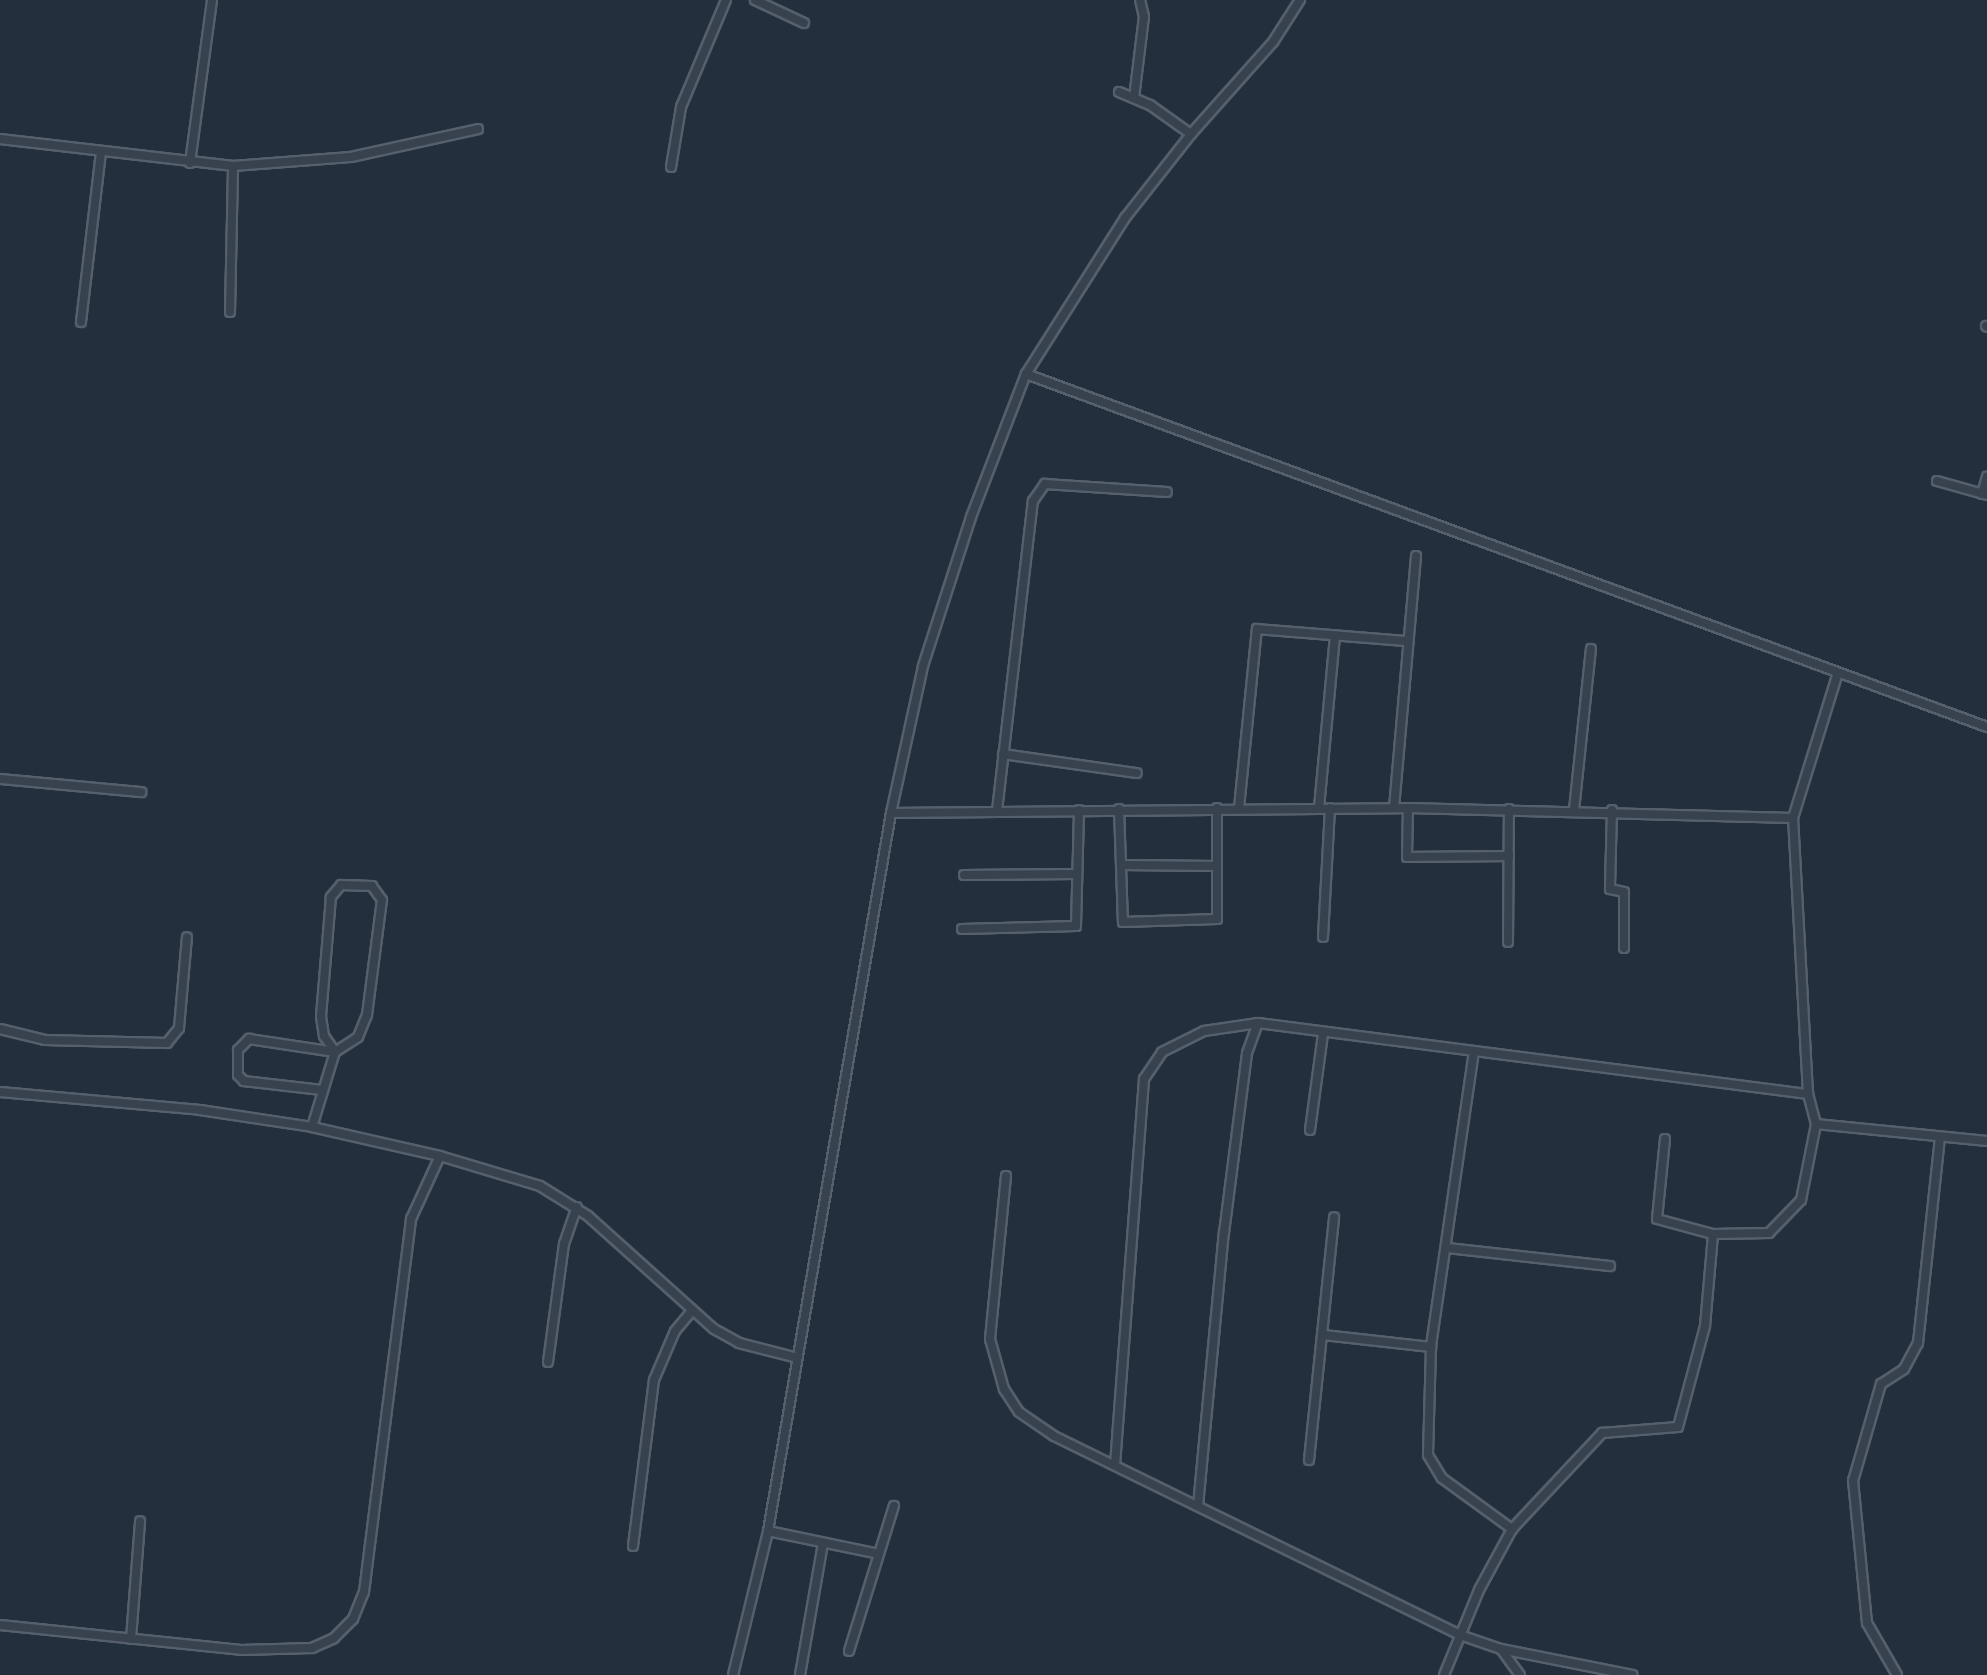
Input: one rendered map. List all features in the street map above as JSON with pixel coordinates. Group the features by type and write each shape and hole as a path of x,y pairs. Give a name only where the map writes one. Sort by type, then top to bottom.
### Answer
{"lane":[{"path":"190,162 212,0"},
{"path":"671,167 681,107 726,0"},
{"path":"755,0 804,23"},
{"path":"1134,98 1144,17 1140,0"},
{"path":"733,1675 768,1530 794,1357 891,813 922,666 971,518 1026,374 1125,218 1191,134 1237,86 1300,0"},
{"path":"1119,92 1191,134"},
{"path":"0,139 233,166 351,157 478,129"},
{"path":"81,322 101,152"},
{"path":"230,312 233,166"},
{"path":"1026,374 1987,728"},
{"path":"1937,481 1985,494 1987,477"},
{"path":"997,811 1033,501 1045,484 1167,492"},
{"path":"1394,808 1416,556"},
{"path":"1239,808 1257,629 1406,641"},
{"path":"1319,808 1335,636"},
{"path":"1574,810 1592,649"},
{"path":"1665,1140 1657,1219 1713,1234 1769,1233 1801,1200 1816,1124 1808,1094 1793,818 1838,673"},
{"path":"1004,754 1138,773"},
{"path":"0,779 142,792"},
{"path":"1119,810 1123,922 1217,919 1218,808"},
{"path":"1323,937 1330,808"},
{"path":"891,813 1408,808 1612,810 1793,818"},
{"path":"1408,808 1407,857 1509,856"},
{"path":"1508,942 1510,809"},
{"path":"962,929 1076,926 1079,810"},
{"path":"1612,810 1610,889 1624,892 1624,948"},
{"path":"1121,864 1218,866"},
{"path":"964,875 1078,874"},
{"path":"312,1128 336,1052 358,1038 367,1016 382,900 372,886 341,885 331,897 321,1016 324,1036 336,1052"},
{"path":"0,1029 44,1040 167,1044 179,1028 187,937"},
{"path":"1115,1465 1144,1079 1162,1052 1204,1031 1258,1023 1808,1094"},
{"path":"1198,1506 1224,1233 1247,1053 1258,1023"},
{"path":"1310,1130 1323,1034"},
{"path":"322,1090 244,1082 238,1075 240,1046 249,1040 336,1052"},
{"path":"1474,1052 1431,1346 1428,1454 1442,1478 1512,1529"},
{"path":"0,1092 200,1110 312,1128 440,1156 540,1186 576,1206 692,1310 739,1343 794,1357"},
{"path":"1816,1124 1987,1141"},
{"path":"1897,1675 1867,1623 1853,1480 1881,1384 1904,1369 1918,1343 1940,1137"},
{"path":"0,1624 241,1650 312,1648 334,1638 353,1619 364,1592 411,1219 440,1156"},
{"path":"1006,1176 990,1339 1004,1388 1020,1412 1054,1436 1460,1635 1501,1649 1632,1675"},
{"path":"548,1362 564,1244 576,1206"},
{"path":"1309,1460 1334,1217"},
{"path":"1444,1675 1512,1529 1602,1433 1678,1427 1705,1326 1713,1234"},
{"path":"1447,1248 1610,1266"},
{"path":"634,1546 654,1380 662,1354 692,1310"},
{"path":"1323,1335 1431,1346"},
{"path":"849,1651 894,1506"},
{"path":"130,1639 140,1521"},
{"path":"768,1530 879,1554"},
{"path":"800,1675 823,1543"},
{"path":"1501,1649 1520,1675"}]}
